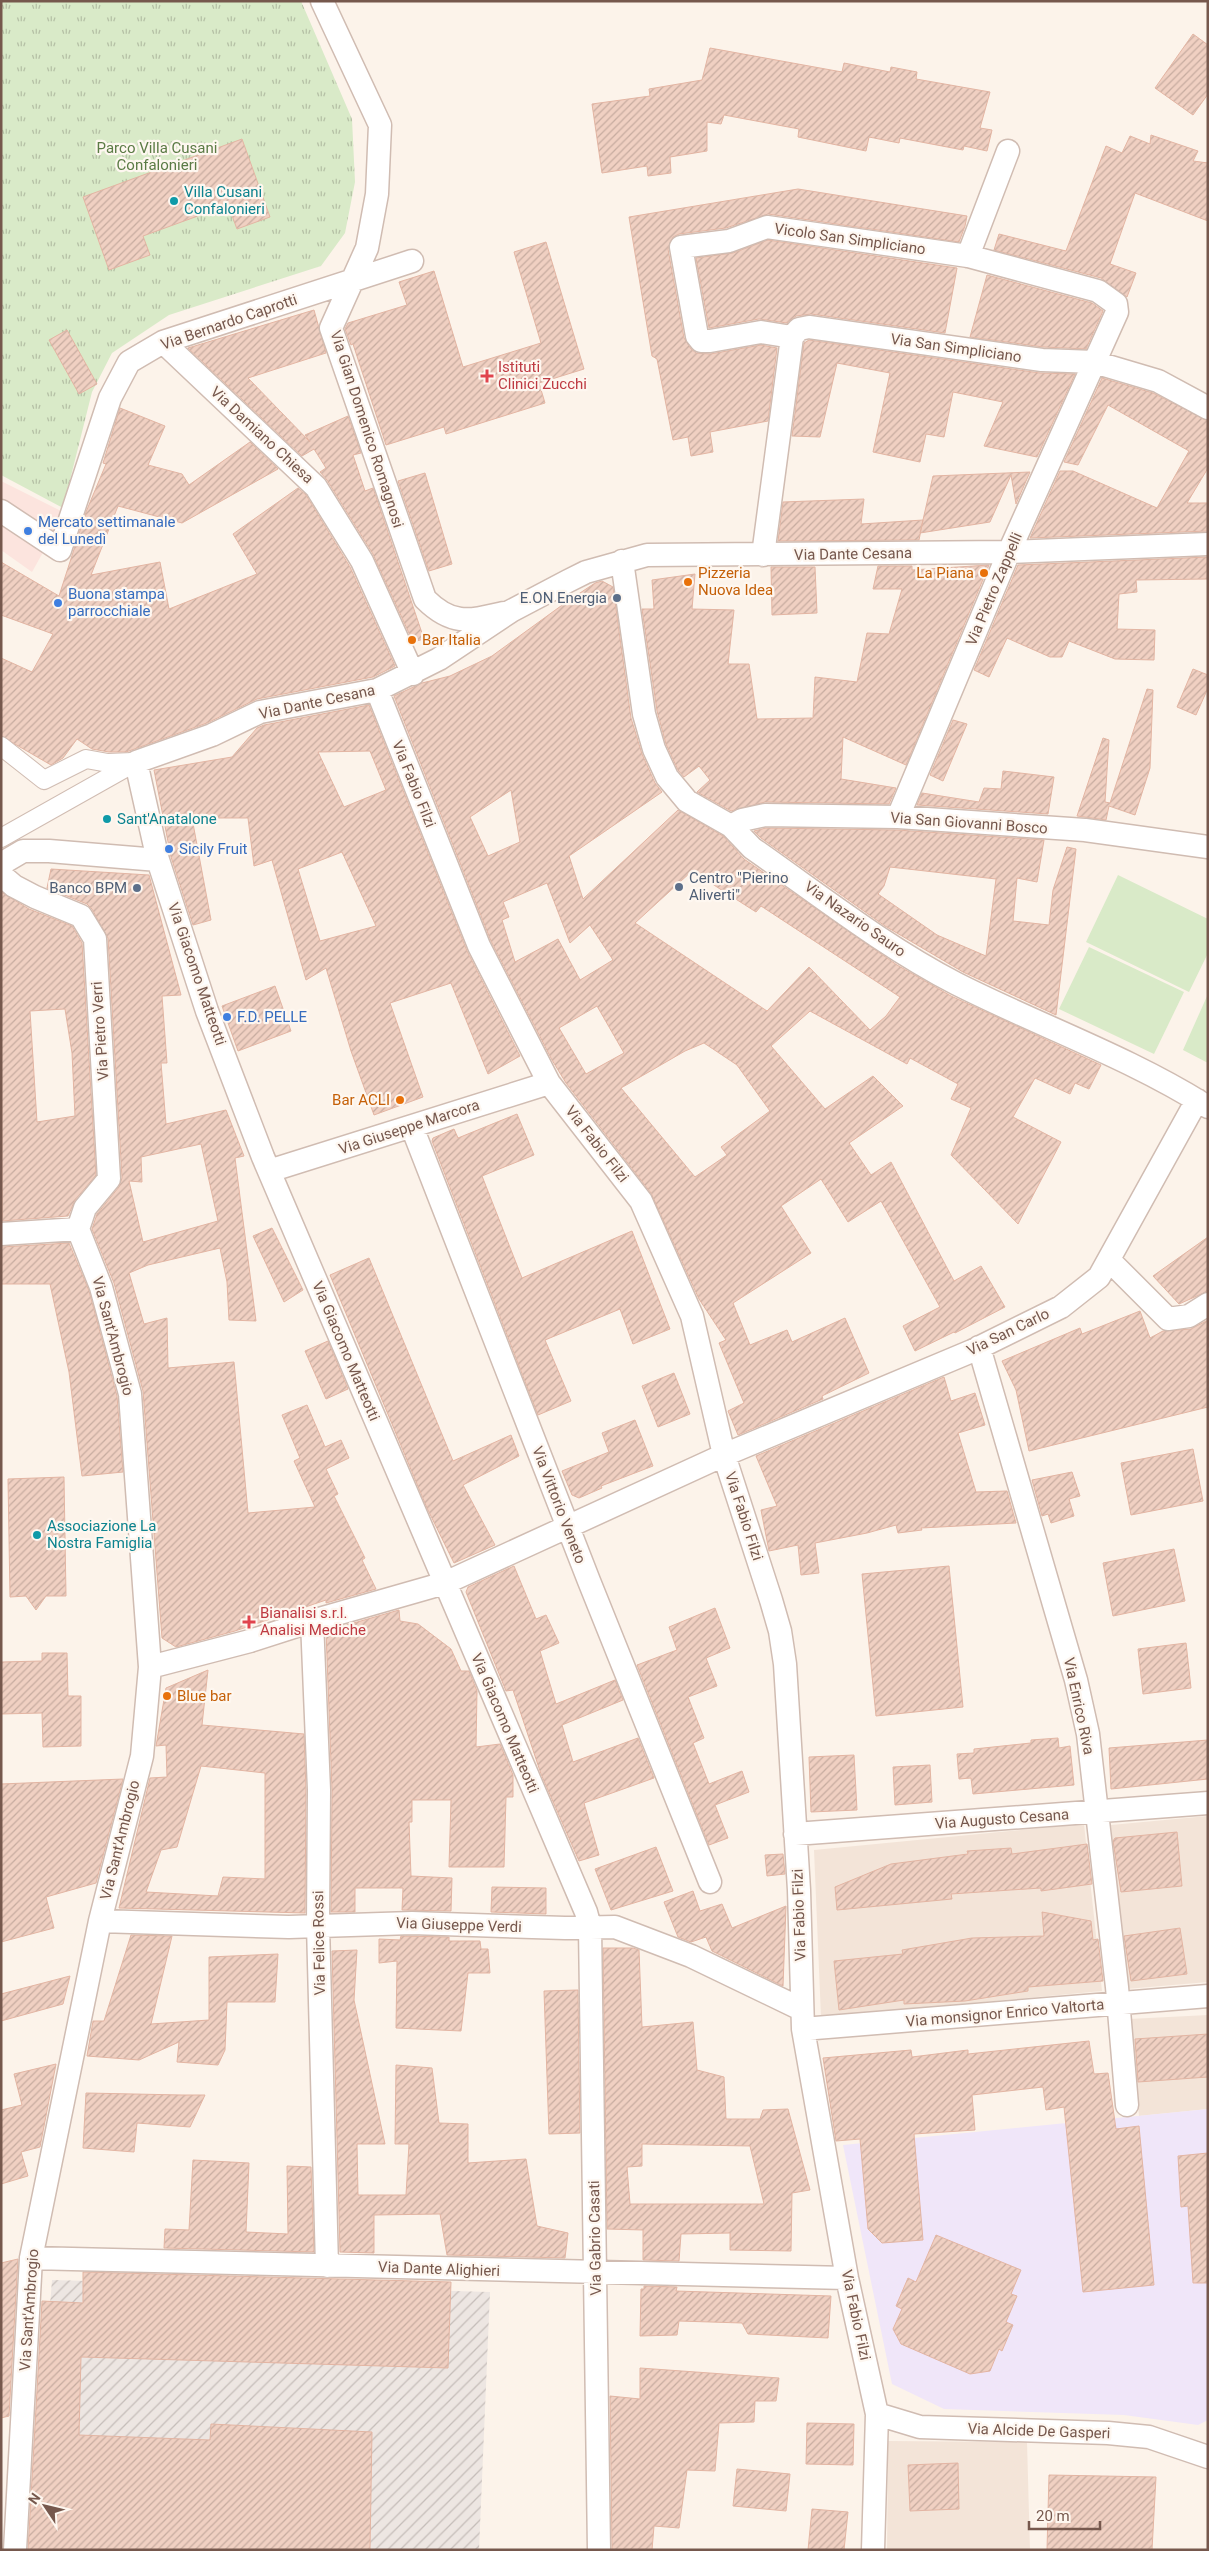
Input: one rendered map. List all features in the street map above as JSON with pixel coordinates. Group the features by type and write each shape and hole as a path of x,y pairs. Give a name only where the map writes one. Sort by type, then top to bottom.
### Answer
{"street":[{"name":"Via Gian Domenico Romagnosi","path":"322,1 380,125 377,194 367,248 350,282 331,328 419,586 429,603 452,619"},
{"path":"968,256 1008,151"},
{"name":"Vicolo San Simpliciano","path":"701,341 697,336 681,248 729,241 767,227 968,256 1098,291 1111,298 1116,304 1117,312 1094,362"},
{"name":"Via Bernardo Caprotti","path":"1,511 60,550 110,398 129,362 163,342 412,261"},
{"name":"Via San Simpliciano","path":"701,341 761,332 792,336 799,329 809,327 1042,360 1094,362 1158,381 1208,408"},
{"path":"763,555 792,336"},
{"name":"Via Damiano Chiesa","path":"163,342 316,487 362,561 413,674"},
{"name":"Via Pietro Zappelli","path":"898,817 1009,552 1094,362"},
{"name":"Via Dante Cesana","path":"136,762 212,735 260,712 377,690 439,660 511,611 586,572 647,555 671,553 763,555 1009,552 1208,544"},
{"name":"Via Nazario Sauro","path":"622,561 644,714 654,749 667,777 687,801 731,826 752,848 920,964 958,984 1174,1085 1202,1103"},
{"name":"Via Dante Cesana","path":"452,619 480,619 511,611"},
{"path":"439,660 446,647 452,619"},
{"name":"Via Fabio Filzi","path":"377,690 480,946 549,1083 641,1201 692,1316 724,1455 780,1631 785,1664 795,1834 802,2019 848,2278 877,2414 873,2550"},
{"path":"1,746 44,780 86,759 108,763 136,762"},
{"path":"1,838 136,762"},
{"name":"Via Giacomo Matteotti","path":"136,762 158,860 207,1011 269,1171 575,1886 590,1927"},
{"name":"Via San Giovanni Bosco","path":"731,826 742,820 765,815 898,817 1085,830 1208,847"},
{"path":"1,864 23,851 49,851 158,860"},
{"name":"Via Pietro Verri","path":"1,874 14,886 81,916 95,939 109,1179 85,1208 78,1229"},
{"name":"Via Giuseppe Marcora","path":"269,1171 549,1083"},
{"name":"Via San Carlo","path":"150,1668 250,1642 312,1621 445,1583 724,1455 979,1347 1061,1307 1098,1277 1202,1103"},
{"name":"Via Vittorio Veneto","path":"412,1127 568,1527 710,1882"},
{"path":"1,1234 78,1229"},
{"name":"Via Sant'Ambrogio","path":"15,2539 31,2258 100,1921 142,1756 150,1668 130,1394 101,1287 78,1229"},
{"path":"1109,1260 1168,1319 1189,1316 1208,1304"},
{"name":"Via Enrico Riva","path":"979,1347 1076,1680 1088,1734 1119,2004 1127,2105"},
{"name":"Via Felice Rossi","path":"312,1621 319,1790 318,1925 327,2266"},
{"name":"Via Augusto Cesana","path":"795,1834 1208,1803"},
{"name":"Via Giuseppe Verdi","path":"100,1921 289,1927 412,1923 566,1928 615,1927 643,1936 691,1956 802,2019"},
{"name":"Via Gabrio Casati","path":"590,1927 599,2550"},
{"name":"Via monsignor Enrico Valtorta","path":"802,2019 1119,2004 1208,1996"},
{"name":"Via Dante Alighieri","path":"31,2258 848,2278"},
{"name":"Via Alcide De Gasperi","path":"877,2414 920,2427 1108,2433 1149,2437 1205,2458"}],"shaded area":[{"name":"Mercato settimanale del Lunedì","path":"1,481 65,513 32,572 1,550"},
{"path":"1208,1816 1208,1982 1126,1989 1111,1825"},
{"path":"1084,1824 1102,1991 821,2017 814,1850"},
{"path":"1208,2015 1208,2109 1139,2116 1129,2019"},
{"path":"1208,2109 1208,2420 1198,2425 1124,2415 944,2409 892,2384 843,2145"},
{"path":"52,2280 490,2292 479,2550 31,2550"},
{"path":"888,2441 1027,2442 1030,2550 887,2550"}],"green space":[{"name":"Parco Villa Cusani Confalonieri","path":"1,1 301,1 352,119 355,182 345,233 321,266 169,315 112,353 92,392 63,508 1,475"},
{"path":"1118,875 1208,919 1208,953 1189,992 1086,942"},
{"path":"1089,947 1184,992 1154,1054 1059,1009"},
{"path":"1208,994 1208,1063 1183,1050"}],"building":[{"path":"1193,34 1208,45 1208,94 1193,115 1155,88"},
{"path":"710,48 842,72 844,63 890,72 891,67 917,72 916,79 990,92 980,128 992,130 987,151 964,146 963,150 900,138 899,143 869,137 866,151 798,137 799,129 724,115 721,124 707,122 707,151 670,157 671,173 648,176 647,166 602,173 592,104 650,96 649,89 702,80"},
{"path":"1151,135 1198,151 1193,161 1208,163 1208,221 1135,193 1110,264 1136,273 1127,297 1101,278 994,250 999,234 1066,251 1106,146 1122,153 1130,136 1150,144"},
{"name":"Villa Cusani Confalonieri","path":"242,139 270,217 237,229 228,205 143,236 150,255 109,270 83,197"},
{"path":"798,189 967,216 959,242 768,214 726,228 679,234 673,237 668,249 684,338 691,349 696,353 710,354 761,345 777,348 768,421 710,432 713,452 691,456 688,437 673,440 657,359 652,356 629,217"},
{"path":"768,240 957,268 945,333 811,314 796,316 787,323 759,319 709,328 696,258 733,253"},
{"path":"546,242 584,369 539,383 545,403 446,434 444,427 386,445 353,344 351,345 345,329 348,323 407,305 399,282 434,271 463,367 541,343 514,252"},
{"path":"987,275 1092,303 1103,311 1086,349 1043,347 970,337"},
{"path":"314,310 326,353 248,378 310,442 305,435 348,416 361,453 353,455 365,491 373,488 424,639 413,642 373,554 327,480 320,472 326,468 314,449 302,456 188,348"},
{"path":"67,330 97,384 79,394 49,340"},
{"path":"809,340 1040,373 1075,374 1037,457 984,446 1003,402 953,392 944,437 926,434 920,462 873,452 890,373 837,363 820,437 792,436 804,343"},
{"path":"1102,378 1153,393 1208,421 1208,468 1187,503 1208,503 1208,531 1030,538 1060,471 1073,471 1157,508 1189,451 1108,405 1078,465 1064,462"},
{"path":"120,408 165,426 148,465 182,474 189,485 250,442 278,469 182,523 118,506 91,575 160,562 169,609 257,574 233,534 298,488 306,495 350,567 395,666 373,677 257,699 207,723 126,752 92,749 77,739 63,758 51,765 1,736 1,658 32,672 53,634 1,615 1,562 59,596 86,512 106,464 103,463"},
{"path":"1030,472 1016,504 1011,475 990,522 920,533 933,476"},
{"path":"425,473 452,564 429,571 398,481"},
{"path":"864,499 861,524 923,520 919,540 778,541 783,502"},
{"path":"1208,557 1208,579 1136,580 1137,592 1119,594 1117,629 1155,630 1154,660 1115,659 1069,641 1062,657 1050,657 1007,638 989,677 974,670 1018,565"},
{"path":"989,565 906,765 843,737 841,779 896,788 889,804 765,802 731,811 697,792 710,780 699,766 684,777 678,770 666,744 657,711 642,609 654,609 652,580 695,574 692,609 734,610 728,664 749,664 757,719 813,718 815,677 857,682 867,633 889,634 902,589 873,589 878,566 912,566 912,570"},
{"path":"771,567 815,567 817,613 772,615"},
{"path":"602,581 613,587 631,718 642,754 655,783 662,792 569,856 583,899 678,810 723,836 744,859 897,965 951,996 1101,1065 1089,1089 1075,1083 1070,1094 1035,1078 1013,1117 1061,1142 1018,1224 951,1155 971,1108 951,1099 958,1084 910,1058 907,1064 810,1011 771,1046 825,1109 873,1076 903,1106 849,1143 871,1175 891,1162 954,1281 981,1266 1005,1307 915,1351 903,1326 940,1307 881,1201 848,1222 821,1179 781,1206 811,1253 733,1303 750,1345 787,1330 792,1342 845,1318 869,1373 822,1396 823,1399 738,1435 728,1411 744,1403 719,1343 726,1340 699,1299 651,1193 566,1083 552,1060 491,941 394,696 422,683 450,676 492,656 595,583","holes":["511,790 520,842 488,856 470,817","692,871 756,912 761,906 900,997 886,1016 870,1030 809,967 767,1011 635,923","547,883 570,943 590,925 613,960 580,980 558,939 515,962 502,920 509,917 503,902","597,1006 624,1053 586,1074 559,1028","704,1043 737,1065 770,1111 721,1147 727,1155 695,1177 621,1088 685,1051"]},
{"path":"1193,669 1208,675 1208,688 1196,715 1177,707"},
{"path":"1147,689 1153,690 1150,768 1135,815 1109,806 1106,820 1077,816 1103,738 1109,740 1105,802 1110,803"},
{"path":"369,705 467,951 520,1056 488,1074 451,983 390,1003 423,1097 374,1115 351,1051 326,968 306,980 272,860 254,866 248,818 192,818 211,920 193,925 171,857 154,770 232,757 257,728 264,725","holes":["370,751 386,790 344,807 318,752","342,852 376,926 320,941 298,869"]},
{"path":"953,720 967,724 943,781 930,775"},
{"path":"1003,771 1054,777 1048,814 917,805 922,793 979,802 984,788 1001,789"},
{"path":"766,828 897,830 1044,840 1037,882 1017,878 1013,921 1049,925 1053,890 1067,847 1076,849 1056,1015 963,972 885,926 761,838 754,831","holes":["890,867 996,879 986,956 937,935 878,894 884,886"]},
{"path":"51,869 149,875 181,995 162,996 167,1063 161,1063 166,1124 226,1110 244,1156 235,1158 256,1321 229,1320 227,1282 220,1248 148,1265 129,1273 144,1324 167,1318 168,1368 234,1362 248,1513 315,1507 294,1461 300,1458 282,1415 307,1405 325,1447 341,1440 349,1458 326,1469 338,1494 334,1496 365,1558 362,1560 376,1589 326,1603 326,1600 235,1631 176,1647 162,1638 143,1391 114,1283 92,1229 97,1214 119,1187 122,1178 108,938 92,909 87,904 47,888","holes":["201,1144 218,1221 143,1242 129,1181 142,1182 141,1157"]},
{"path":"1,892 29,909 72,926 82,943 96,1175 75,1200 68,1216 2,1221","holes":["65,1009 72,1053 75,1116 37,1122 30,1011"]},
{"path":"275,986 291,1031 238,1051 222,1006"},
{"path":"517,1114 534,1155 482,1176 522,1278 632,1231 670,1329 633,1344 620,1309 545,1340 571,1401 538,1415 432,1141 433,1138 454,1129 458,1138"},
{"path":"272,1228 303,1290 284,1302 253,1236"},
{"path":"1208,1237 1208,1291 1179,1304 1153,1276"},
{"path":"69,1243 89,1291 117,1396 123,1472 82,1476 69,1372 50,1284 1,1284 1,1247"},
{"path":"369,1258 453,1461 511,1435 519,1456 463,1485 495,1545 454,1563 427,1508 330,1275"},
{"path":"1140,1311 1150,1338 1163,1331 1191,1329 1208,1320 1208,1407 1029,1451 1016,1390 1002,1361 1080,1328 1082,1334"},
{"path":"328,1341 348,1389 326,1399 305,1351"},
{"path":"674,1373 690,1414 658,1427 642,1386"},
{"path":"944,1377 951,1401 975,1393 985,1425 958,1433 976,1492 1007,1491 1016,1523 921,1528 922,1530 898,1533 896,1525 867,1533 815,1543 819,1573 801,1575 798,1545 769,1551 761,1510 777,1506 756,1456"},
{"path":"635,1420 653,1466 601,1486 602,1488 579,1498 572,1495 562,1471 609,1452 602,1433"},
{"path":"1193,1449 1203,1501 1131,1515 1121,1463"},
{"path":"1072,1472 1080,1496 1069,1499 1074,1516 1051,1523 1048,1514 1042,1516 1032,1480"},
{"name":"Associazione La Nostra Famiglia","path":"64,1477 66,1596 46,1596 36,1610 26,1596 10,1597 8,1479"},
{"path":"1174,1549 1185,1601 1113,1616 1103,1563"},
{"path":"514,1566 536,1619 546,1615 559,1643 540,1651 556,1704 615,1680 623,1700 562,1725 573,1762 638,1738 654,1778 584,1803 599,1855 579,1861 541,1774 513,1690 506,1691 466,1592 468,1587"},
{"path":"949,1566 963,1707 876,1716 862,1574"},
{"path":"715,1608 730,1648 706,1658 717,1686 688,1697 704,1738 693,1743 709,1784 742,1771 749,1792 715,1805 728,1838 709,1845 637,1665 677,1650 669,1627"},
{"path":"399,1610 400,1621 418,1624 451,1649 461,1671 469,1671 477,1691 476,1747 500,1744 513,1775 513,1797 506,1797 504,1867 449,1867 451,1800 412,1800 412,1822 409,1822 411,1876 452,1878 451,1911 402,1910 403,1888 355,1888 355,1912 331,1912 332,1790 326,1631"},
{"path":"1186,1643 1191,1688 1143,1694 1138,1649"},
{"path":"42,1653 67,1653 68,1696 81,1696 81,1746 43,1747 42,1713 1,1714 1,1662 42,1661"},
{"path":"208,1670 202,1725 304,1734 306,1790 305,1913 119,1908 150,1778 167,1777 166,1745 156,1746 166,1688","holes":["201,1766 265,1773 265,1879 223,1877 218,1896 146,1892 161,1850 177,1847"]},
{"path":"1058,1738 1059,1748 1070,1746 1074,1785 973,1794 971,1778 959,1779 957,1754 974,1753 974,1749 1031,1743 1031,1740"},
{"path":"1208,1740 1208,1779 1111,1789 1109,1748"},
{"path":"854,1755 857,1810 811,1812 809,1757"},
{"path":"930,1765 932,1802 895,1805 893,1767"},
{"path":"123,1779 96,1883 46,1897 54,1928 1,1942 1,1784"},
{"path":"1177,1832 1182,1886 1121,1892 1113,1841 1115,1838"},
{"path":"1087,1844 1092,1884 1041,1891 1041,1888 951,1894 952,1899 837,1910 835,1887 891,1864 968,1854 967,1851 1011,1848 1012,1854"},
{"path":"656,1847 673,1891 611,1910 595,1869"},
{"path":"783,1854 785,1874 767,1876 765,1855"},
{"path":"492,1887 546,1888 546,1914 491,1912"},
{"path":"693,1891 700,1911 722,1904 732,1928 786,1906 783,1986 712,1951 706,1937 691,1942 678,1937 664,1902"},
{"path":"1042,1912 1091,1921 1093,1940 1098,1939 1103,1981 1028,1987 1028,1991 965,2001 904,2004 904,2000 839,2010 834,1961 903,1954 902,1950 972,1938 1044,1936"},
{"path":"1180,1928 1187,1974 1131,1981 1124,1936"},
{"path":"131,1935 172,1936 151,2024 209,2020 209,1957 278,1954 275,2002 227,2002 225,2050 218,2065 177,2062 179,2042 139,2060 87,2056 93,2021 104,2021"},
{"path":"401,1936 449,1937 449,1941 480,1941 481,1949 488,1949 490,1973 468,1973 461,2031 396,2028 397,1961 379,1963 379,1939 400,1940"},
{"path":"603,1948 633,1948 639,1950 642,2027 693,2022 697,2070 724,2077 726,2119 760,2119 763,2110 788,2109 810,2190 792,2193 791,2251 730,2250 730,2233 681,2234 679,2261 643,2260 643,2230 607,2229","holes":["642,2144 750,2146 764,2204 630,2204 627,2167 642,2166"]},
{"path":"357,1950 354,2000 385,2144 357,2144 358,2195 406,2195 409,2144 395,2144 396,2065 432,2068 439,2123 468,2124 468,2163 526,2159 537,2226 568,2233 565,2258 447,2255 440,2214 374,2215 374,2253 340,2252 332,1951"},
{"path":"70,1976 63,2004 1,2021 1,1994"},
{"path":"578,1990 580,2133 549,2134 544,1991"},
{"path":"1208,2034 1208,2077 1138,2082 1135,2039"},
{"path":"1089,2041 1094,2074 1108,2073 1116,2129 1139,2126 1154,2285 1083,2292 1064,2107 1046,2110 1043,2087 972,2095 975,2130 914,2134 923,2240 882,2243 868,2229 860,2139 836,2141 823,2058 911,2050 912,2057 968,2050 968,2054"},
{"path":"56,2064 40,2147 21,2152 28,2176 1,2184 1,2110 22,2105 14,2074"},
{"path":"86,2093 205,2095 190,2127 137,2123 134,2152 83,2148"},
{"path":"1208,2153 1208,2283 1193,2283 1188,2206 1181,2207 1178,2156"},
{"path":"193,2160 249,2163 246,2232 288,2234 287,2166 311,2167 314,2252 164,2248 165,2229 189,2230"},
{"path":"936,2235 1021,2270 1011,2294 1017,2296 1006,2322 1013,2325 1002,2351 999,2349 990,2371 970,2374 901,2344 893,2329 902,2309 896,2306 908,2278 916,2282"},
{"path":"18,2259 9,2416 1,2418 1,2263"},
{"path":"83,2272 451,2282 448,2368 81,2357 79,2435 210,2440 211,2424 372,2432 370,2550 28,2550 42,2301 83,2303"},
{"path":"644,2286 677,2287 676,2291 831,2296 828,2338 748,2334 742,2323 679,2321 677,2335 640,2336 641,2289 644,2289"},
{"path":"640,2368 779,2378 776,2401 755,2401 754,2422 719,2423 715,2471 687,2470 679,2528 654,2526 652,2550 612,2550 610,2396 640,2399"},
{"path":"807,2423 854,2424 853,2465 806,2464"},
{"path":"958,2463 959,2509 910,2511 908,2465"},
{"path":"737,2469 790,2474 786,2511 733,2506"},
{"path":"1049,2475 1156,2477 1152,2550 1047,2550"},
{"path":"812,2509 848,2512 844,2550 808,2550"}],"place":[{"name":"Villa Cusani Confalonieri","path":"174,201"},
{"name":"Istituti Clinici Zucchi","path":"487,376"},
{"name":"Mercato settimanale del Lunedì","path":"28,531"},
{"name":"La Piana","path":"984,573"},
{"name":"Pizzeria Nuova Idea","path":"688,582"},
{"name":"E.ON Energia","path":"617,598"},
{"name":"Buona stampa parrocchiale","path":"58,603"},
{"name":"Bar Italia","path":"412,640"},
{"name":"Sant'Anatalone","path":"107,819"},
{"name":"Sicily Fruit","path":"169,849"},
{"name":"Centro \"Pierino Aliverti\"","path":"679,887"},
{"name":"Banco BPM","path":"137,888"},
{"name":"F.D. PELLE","path":"227,1017"},
{"name":"Bar ACLI","path":"400,1100"},
{"name":"Associazione La Nostra Famiglia","path":"37,1535"},
{"name":"Bianalisi s.r.l. Analisi Mediche","path":"249,1622"},
{"name":"Blue bar","path":"167,1696"}]}
